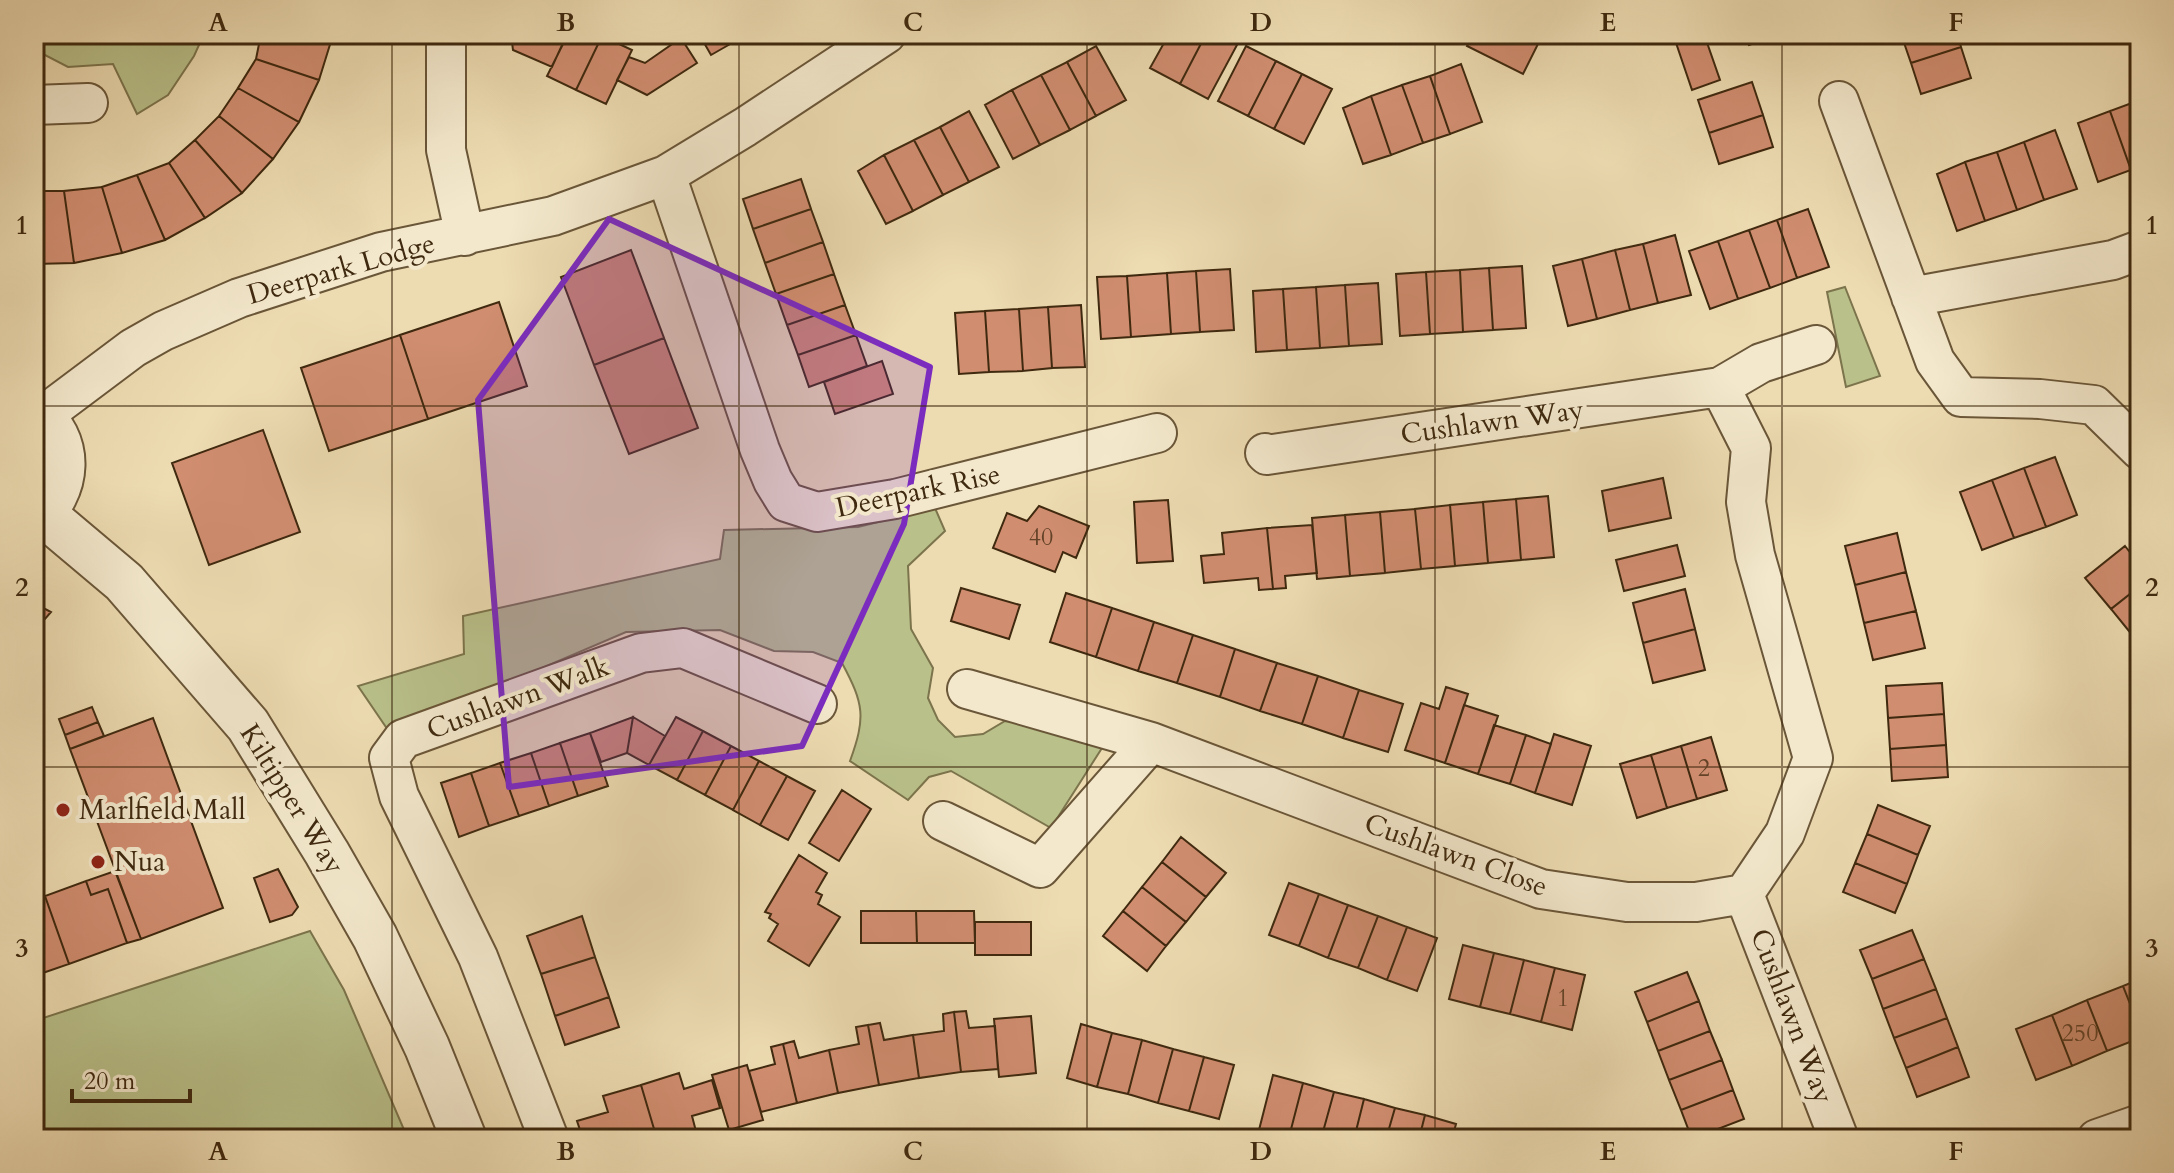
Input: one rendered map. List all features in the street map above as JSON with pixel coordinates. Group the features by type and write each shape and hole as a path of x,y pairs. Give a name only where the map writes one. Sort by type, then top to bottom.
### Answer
{"street":[{"path":"446,34 446,150 465,236"},
{"name":"Deerpark Lodge","path":"37,414 133,348 163,331 239,298 381,252 553,216 666,175 886,34"},
{"path":"1839,101 1935,361 1961,397 2040,399 2094,405 2140,450"},
{"path":"34,105 88,103"},
{"name":"Deerpark Rise","path":"666,175 760,450 786,502 817,512 895,499 1157,433"},
{"path":"1911,297 2113,260 2140,250"},
{"name":"Cushlawn Way","path":"1265,453 1720,387 1761,363 1816,345"},
{"path":"1720,387 1751,448 1746,502 1755,555 1813,758 1785,833 1744,894"},
{"name":"Kiltipper Way","path":"37,414 53,430 61,447 63,465 61,483 54,499 38,516 124,582 248,725 375,937 427,1047 464,1139"},
{"name":"Cushlawn Walk","path":"549,1139 478,957 399,796 389,758 403,739 641,653 683,648 817,704"},
{"name":"Cushlawn Close","path":"967,689 1151,742 1541,889 1627,902 1696,902 1744,894"},
{"path":"943,821 1040,868 1151,742"},
{"name":"Cushlawn Way","path":"1744,894 1839,1139"},
{"path":"2097,1139 2140,1124"}],"highlighted area":[{"path":"609,219 930,367 904,524 802,746 509,787 478,400"}],"green space":[{"path":"49,34 204,34 194,56 168,95 137,114 113,64 68,67 41,53"},
{"path":"1845,287 1880,376 1846,387 1827,292"},
{"path":"935,508 945,531 908,566 911,629 933,668 928,698 938,720 955,737 983,734 1005,721 1035,723 1102,748 1051,828 951,771 929,777 908,800 850,761 859,733 860,711 855,689 842,663 813,652 774,651 720,630 626,632 390,733 358,686 464,654 463,616 720,559 724,530 858,527"},
{"path":"310,931 344,990 408,1139 34,1139 34,1021"}],"building":[{"path":"261,34 310,34 332,38 319,80 256,59"},
{"path":"511,34 548,34 563,43 552,67 513,50"},
{"path":"568,34 602,36 576,90 547,76"},
{"path":"699,34 736,34 739,39 711,55"},
{"path":"1169,34 1206,34 1180,84 1150,68"},
{"path":"1206,34 1215,34 1237,45 1208,99 1180,84"},
{"path":"1473,34 1517,34 1538,44 1523,74 1467,46"},
{"path":"1673,34 1704,34 1720,80 1692,90"},
{"path":"1745,34 1781,34 1749,45"},
{"path":"1901,34 1957,34 1961,47 1911,63"},
{"path":"602,36 632,50 606,104 576,90"},
{"path":"681,38 697,63 647,95 617,80 629,57 645,63"},
{"path":"1096,46 1126,100 1096,116 1067,62"},
{"path":"1246,46 1276,61 1248,116 1218,101"},
{"path":"1961,47 1971,78 1921,94 1911,63"},
{"path":"256,59 319,80 299,122 238,88"},
{"path":"1276,61 1302,74 1274,129 1248,116"},
{"path":"1067,62 1096,116 1070,130 1041,75"},
{"path":"1461,64 1482,122 1450,134 1430,76"},
{"path":"1302,74 1332,89 1304,144 1274,129"},
{"path":"1041,75 1070,130 1040,145 1012,90"},
{"path":"1430,76 1450,134 1423,143 1402,85"},
{"path":"1752,82 1763,115 1709,133 1698,100"},
{"path":"1402,85 1423,143 1391,155 1371,96"},
{"path":"238,88 299,122 273,159 219,116"},
{"path":"1012,90 1040,145 1013,159 985,105"},
{"path":"1371,96 1391,155 1363,164 1343,108"},
{"path":"2140,100 2140,167 2131,170 2110,111"},
{"path":"969,111 999,167 969,182 940,127"},
{"path":"2110,111 2131,170 2098,182 2078,123"},
{"path":"1763,115 1773,147 1719,164 1709,133"},
{"path":"219,116 273,159 242,193 195,140"},
{"path":"940,127 969,182 943,195 914,140"},
{"path":"2055,130 2077,189 2044,200 2024,142"},
{"path":"195,140 242,193 205,218 169,163"},
{"path":"914,140 943,195 913,211 884,155"},
{"path":"2024,142 2044,200 2017,210 1997,152"},
{"path":"1997,152 2017,210 1985,221 1965,162"},
{"path":"884,155 913,211 886,224 858,171"},
{"path":"1965,162 1985,221 1957,231 1937,174"},
{"path":"169,163 205,218 165,240 137,175"},
{"path":"137,175 165,240 122,253 102,187"},
{"path":"801,179 811,209 753,229 743,199"},
{"path":"102,187 122,253 74,263 64,191"},
{"path":"34,191 64,191 74,263 34,264"},
{"path":"811,209 823,242 765,263 753,229"},
{"path":"1808,209 1829,267 1797,278 1777,220"},
{"path":"1777,220 1797,278 1770,288 1749,230"},
{"path":"1749,230 1770,288 1738,299 1718,241"},
{"path":"1675,235 1691,295 1658,303 1643,244"},
{"path":"1718,241 1738,299 1710,309 1689,251"},
{"path":"823,242 834,274 776,294 765,263"},
{"path":"1643,244 1658,303 1630,310 1615,250"},
{"path":"631,250 664,338 594,365 561,277"},
{"path":"1615,250 1630,310 1597,319 1582,259"},
{"path":"1582,259 1597,319 1568,326 1553,266"},
{"path":"1522,266 1526,328 1493,330 1489,268"},
{"path":"1489,268 1493,330 1463,332 1460,270"},
{"path":"1230,269 1234,330 1200,332 1196,271"},
{"path":"1460,270 1463,332 1430,334 1426,272"},
{"path":"1196,271 1200,332 1171,334 1167,273"},
{"path":"1426,272 1430,334 1400,336 1396,274"},
{"path":"1167,273 1171,334 1131,337 1127,276"},
{"path":"834,274 845,305 787,325 776,294"},
{"path":"1127,276 1131,337 1101,339 1097,277"},
{"path":"1378,283 1382,344 1349,346 1345,285"},
{"path":"1345,285 1349,346 1320,348 1316,287"},
{"path":"1316,287 1320,348 1287,350 1283,289"},
{"path":"1283,289 1287,350 1256,352 1253,291"},
{"path":"499,302 527,386 428,419 400,335"},
{"path":"845,305 856,335 798,355 787,325"},
{"path":"1081,305 1085,367 1052,368 1048,307"},
{"path":"1048,307 1052,368 1023,371 1019,309"},
{"path":"1019,309 1023,371 989,372 985,311"},
{"path":"985,311 989,372 959,374 955,313"},
{"path":"400,335 428,419 329,451 301,368"},
{"path":"856,335 867,366 809,387 798,355"},
{"path":"664,338 698,428 629,454 594,365"},
{"path":"882,361 893,394 835,414 824,382"},
{"path":"263,430 300,532 209,565 172,463"},
{"path":"2055,457 2077,515 2046,527 2024,468"},
{"path":"2024,468 2046,527 2014,538 1992,480"},
{"path":"1663,478 1671,518 1609,531 1602,491"},
{"path":"1992,480 2014,538 1982,550 1960,492"},
{"path":"1548,496 1554,557 1521,560 1516,499"},
{"path":"1516,499 1521,560 1488,563 1483,502"},
{"path":"1168,500 1173,561 1137,563 1134,502"},
{"path":"1483,502 1488,563 1455,566 1450,505"},
{"path":"1450,505 1455,566 1421,569 1415,509"},
{"path":"1039,506 1089,526 1076,558 1063,552 1055,572 993,548 1007,513 1027,521"},
{"path":"1415,509 1421,569 1385,573 1380,512"},
{"path":"1380,512 1385,573 1350,576 1345,515"},
{"path":"1345,515 1350,576 1317,579 1312,518"},
{"path":"1312,525 1317,573 1285,576 1286,588 1273,589 1267,528"},
{"path":"1267,528 1273,589 1259,590 1258,578 1204,583 1201,556 1224,554 1222,533"},
{"path":"1897,533 1906,572 1855,585 1845,546"},
{"path":"1677,545 1685,576 1624,591 1616,560"},
{"path":"2125,546 2140,565 2140,586 2111,609 2085,578"},
{"path":"1906,572 1916,611 1864,623 1855,585"},
{"path":"2140,586 2140,630 2133,636 2111,609"},
{"path":"961,588 1020,605 1009,639 951,621"},
{"path":"1685,589 1695,629 1643,643 1633,603"},
{"path":"1066,593 1112,608 1096,657 1050,642"},
{"path":"34,603 51,612 45,619 34,623"},
{"path":"1112,608 1154,622 1138,671 1096,657"},
{"path":"1916,611 1925,648 1873,660 1864,623"},
{"path":"1154,622 1193,635 1177,683 1138,671"},
{"path":"1695,629 1705,670 1653,683 1643,643"},
{"path":"1193,635 1235,649 1220,697 1177,683"},
{"path":"1235,649 1277,663 1260,711 1220,697"},
{"path":"1277,663 1318,676 1302,724 1260,711"},
{"path":"1318,676 1359,690 1343,738 1302,724"},
{"path":"1942,683 1944,714 1888,718 1886,686"},
{"path":"1446,687 1468,694 1445,763 1405,750 1421,703 1439,709"},
{"path":"1359,690 1403,704 1388,752 1343,738"},
{"path":"1464,705 1498,716 1478,774 1445,763"},
{"path":"92,707 98,722 65,735 59,719"},
{"path":"1944,714 1946,745 1890,749 1888,718"},
{"path":"633,717 627,753 601,762 590,733"},
{"path":"633,717 665,736 649,765 627,753"},
{"path":"676,717 703,731 677,780 649,765"},
{"path":"153,718 223,908 141,939 70,749"},
{"path":"98,722 104,736 70,749 65,735"},
{"path":"1494,725 1526,735 1510,784 1478,774"},
{"path":"703,731 731,746 705,795 677,780"},
{"path":"590,733 608,786 578,796 560,743"},
{"path":"1554,734 1591,746 1572,805 1535,793"},
{"path":"1526,735 1551,744 1535,793 1510,784"},
{"path":"1711,737 1727,790 1697,799 1681,746"},
{"path":"560,743 578,796 549,806 531,753"},
{"path":"1946,745 1948,777 1892,781 1890,749"},
{"path":"731,746 759,761 733,810 705,795"},
{"path":"1681,746 1697,799 1667,808 1651,755"},
{"path":"531,753 549,806 519,816 500,763"},
{"path":"1651,755 1667,808 1637,818 1620,764"},
{"path":"759,761 787,776 760,825 733,810"},
{"path":"500,763 519,816 489,826 471,773"},
{"path":"471,773 489,826 459,837 441,783"},
{"path":"787,776 815,791 788,840 760,825"},
{"path":"842,790 871,809 839,861 809,843"},
{"path":"1878,805 1930,826 1918,855 1867,834"},
{"path":"1867,834 1918,855 1907,884 1855,863"},
{"path":"1181,837 1226,873 1206,897 1162,862"},
{"path":"799,855 827,873 816,892 822,895 818,904 840,917 809,966 768,941 778,924 769,918 771,914 765,912"},
{"path":"1162,862 1206,897 1186,922 1142,887"},
{"path":"1855,863 1907,884 1895,913 1843,892"},
{"path":"278,869 298,907 292,915 270,922 254,878"},
{"path":"115,871 141,939 127,943 108,889 91,895 86,881"},
{"path":"86,881 91,895 108,889 127,943 69,964 45,896"},
{"path":"1289,883 1319,894 1299,946 1269,935"},
{"path":"1142,887 1186,922 1166,946 1123,911"},
{"path":"1319,894 1348,905 1328,958 1299,946"},
{"path":"45,896 69,964 34,976 34,900"},
{"path":"1348,905 1378,916 1358,968 1328,958"},
{"path":"861,911 916,911 917,943 861,943"},
{"path":"916,911 974,911 975,943 917,943"},
{"path":"1123,911 1166,946 1147,971 1103,936"},
{"path":"582,916 595,957 541,974 527,936"},
{"path":"1378,916 1407,927 1387,980 1358,968"},
{"path":"975,922 1031,922 1031,955 975,955"},
{"path":"1407,927 1437,938 1417,991 1387,980"},
{"path":"1912,930 1924,959 1872,979 1860,950"},
{"path":"1463,945 1494,953 1480,1007 1449,999"},
{"path":"1494,953 1524,960 1510,1014 1480,1007"},
{"path":"595,957 609,997 555,1016 541,974"},
{"path":"1924,959 1936,989 1883,1009 1872,979"},
{"path":"1524,960 1555,968 1541,1022 1510,1014"},
{"path":"1555,968 1585,975 1572,1030 1541,1022"},
{"path":"1687,972 1699,1001 1647,1022 1635,992"},
{"path":"2140,979 2140,1029 2123,986"},
{"path":"2123,986 2140,1029 2140,1038 2107,1051 2087,1000"},
{"path":"1936,989 1947,1018 1894,1038 1883,1009"},
{"path":"609,997 619,1027 565,1045 555,1016"},
{"path":"2087,1000 2107,1051 2072,1066 2052,1015"},
{"path":"1699,1001 1710,1031 1658,1051 1647,1022"},
{"path":"966,1011 969,1028 995,1026 998,1069 961,1072 954,1012"},
{"path":"954,1012 961,1072 919,1078 913,1035 944,1031 943,1014"},
{"path":"2052,1015 2072,1066 2036,1080 2016,1029"},
{"path":"1031,1016 1036,1073 999,1077 994,1019"},
{"path":"1947,1018 1958,1047 1906,1068 1894,1038"},
{"path":"880,1023 884,1040 913,1035 919,1078 879,1085 868,1025"},
{"path":"1081,1024 1112,1033 1097,1087 1067,1078"},
{"path":"868,1025 879,1085 838,1093 829,1050 859,1044 856,1027"},
{"path":"1710,1031 1722,1060 1669,1080 1658,1051"},
{"path":"1112,1033 1142,1040 1128,1094 1097,1087"},
{"path":"1142,1040 1173,1049 1158,1103 1128,1094"},
{"path":"794,1041 799,1058 829,1050 838,1093 797,1103 783,1044"},
{"path":"783,1044 797,1103 761,1112 749,1071 775,1064 771,1047"},
{"path":"1958,1047 1969,1077 1917,1097 1906,1068"},
{"path":"1173,1049 1204,1057 1189,1111 1158,1103"},
{"path":"1204,1057 1234,1065 1219,1119 1189,1111"},
{"path":"1722,1060 1733,1090 1681,1110 1669,1080"},
{"path":"747,1065 763,1120 729,1130 712,1075"},
{"path":"679,1073 684,1089 712,1080 720,1108 692,1116 698,1139 657,1139 641,1085"},
{"path":"1273,1075 1303,1083 1289,1137 1259,1130"},
{"path":"1303,1083 1334,1092 1321,1139 1289,1137"},
{"path":"641,1085 657,1139 583,1139 577,1121 608,1112 603,1096"},
{"path":"1733,1090 1744,1119 1692,1139 1681,1110"},
{"path":"1334,1092 1364,1099 1354,1139 1321,1139"},
{"path":"1364,1099 1395,1108 1386,1139 1354,1139"},
{"path":"1395,1108 1425,1115 1419,1139 1386,1139"},
{"path":"1425,1115 1456,1124 1452,1139 1419,1139"}],"place":[{"name":"Marlfield Mall","path":"63,810"},
{"name":"Nua","path":"98,862"}]}
